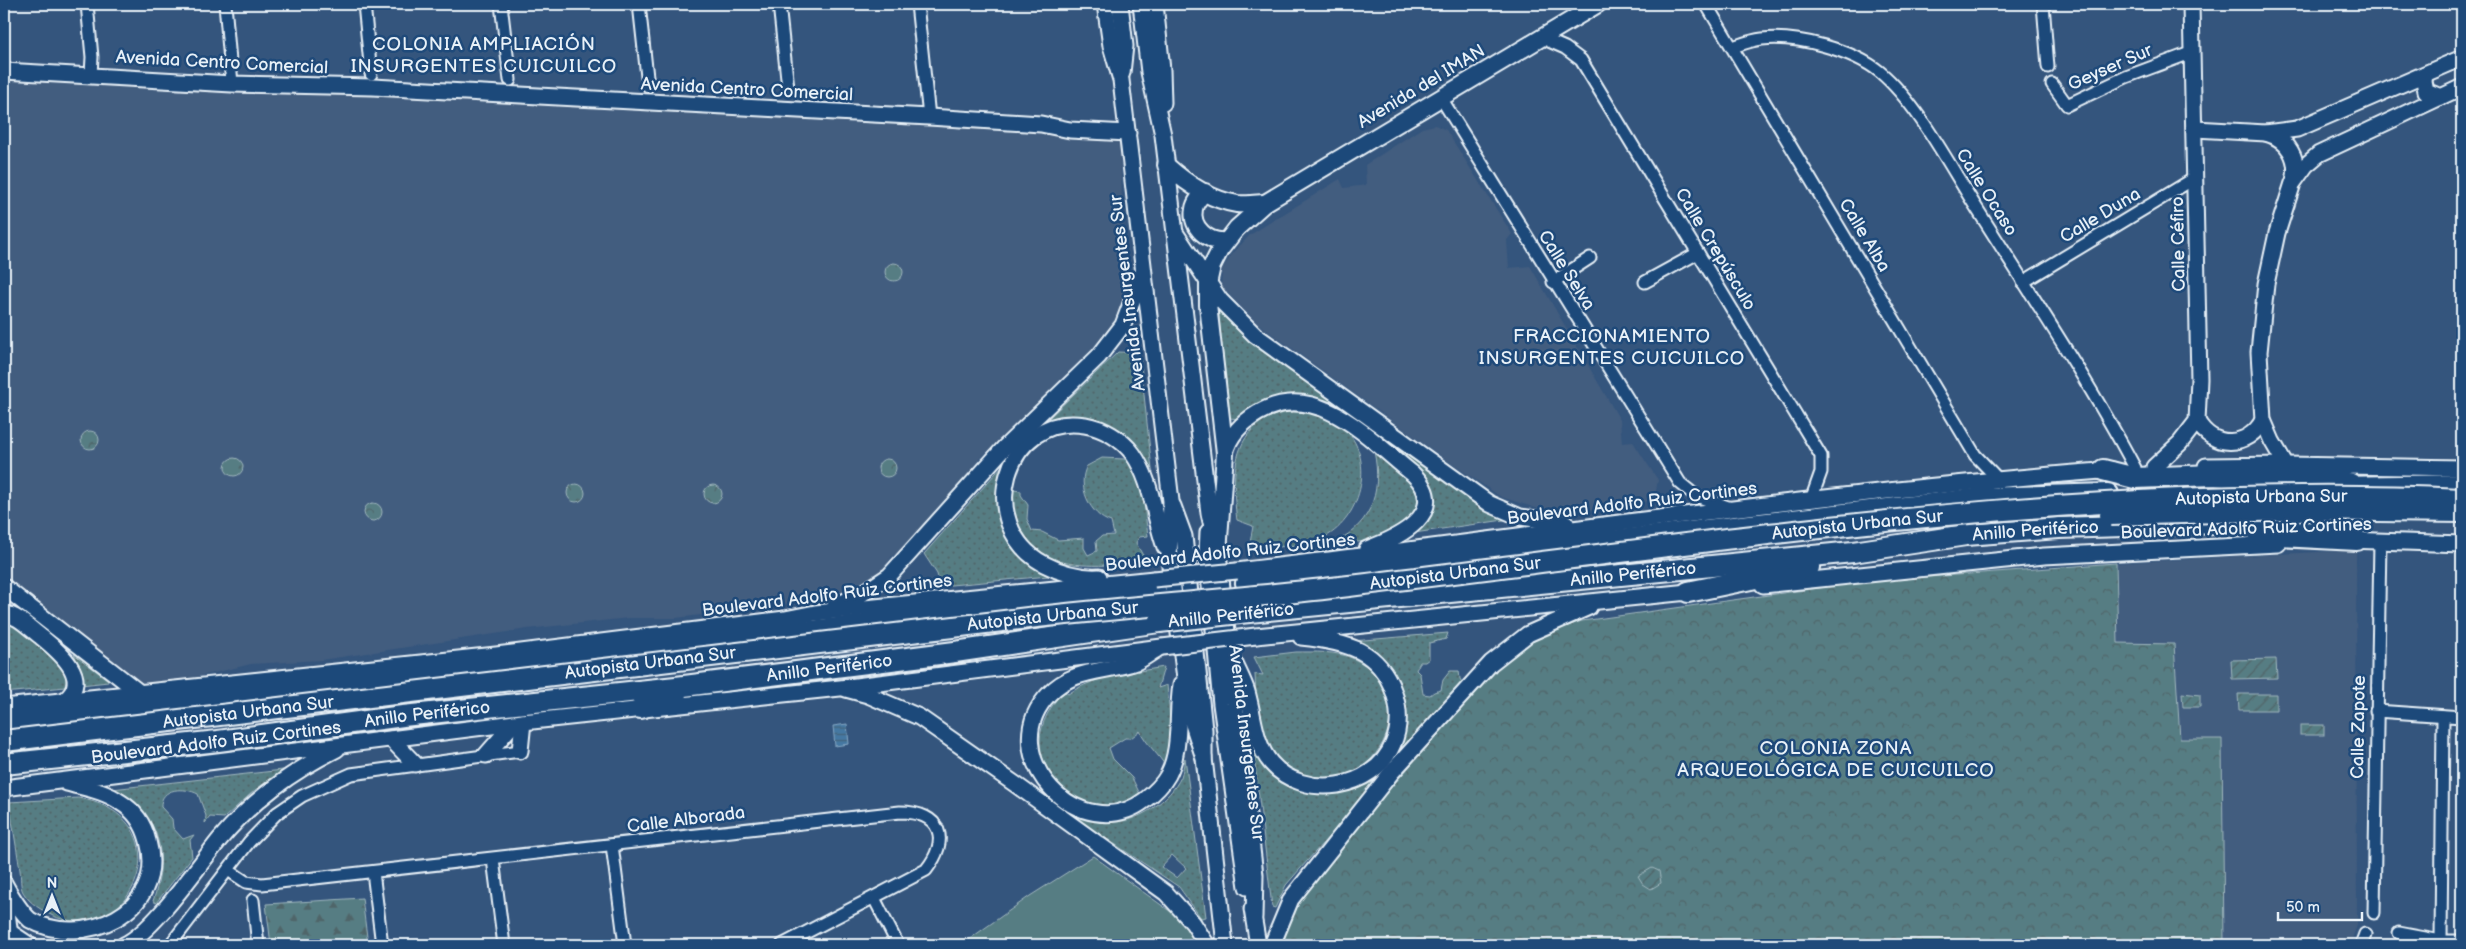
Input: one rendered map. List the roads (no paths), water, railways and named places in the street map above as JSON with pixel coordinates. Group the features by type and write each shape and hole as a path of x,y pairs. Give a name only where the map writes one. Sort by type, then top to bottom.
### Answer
{"highway":[{"path":"2103,470 2135,478 2213,475 2283,481 2339,481 2363,487"},
{"name":"Anillo Periférico","path":"4,722 984,610 1154,584 1242,577 1983,498 2462,484"},
{"name":"Autopista Urbana Sur","path":"4,741 1014,619 1333,588 1813,529 1977,512 2181,498 2399,496 2462,499"},
{"name":"Autopista Urbana Sur","path":"4,752 1040,626 1332,597 1849,538 2054,518 2296,510 2462,512"},
{"name":"Anillo Periférico","path":"4,764 218,741 403,716 753,678 955,652 1159,622 1853,552 1966,535 2059,528 2394,518 2462,521"},
{"path":"2114,527 2357,540"},
{"path":"1688,592 1966,535"},
{"path":"786,619 850,619 984,610"},
{"path":"283,690 496,655"},
{"path":"641,708 672,696 739,684 753,678"}],"main road":[{"name":"Avenida Insurgentes Sur","path":"1106,4 1111,46 1121,80 1172,501 1169,558 1192,723 1204,758"},
{"name":"Avenida Insurgentes Sur","path":"1120,4 1125,46 1121,80"},
{"name":"Avenida Insurgentes Sur","path":"1141,4 1149,72 1163,135"},
{"name":"Avenida Insurgentes Sur","path":"1155,4 1162,70 1163,135 1166,165 1209,513 1218,553 1230,652 1255,875 1254,917"},
{"name":"Avenida del IMAN","path":"1218,553 1225,454 1208,305 1208,284 1212,266 1226,241 1237,228 1265,203 1598,4"},
{"name":"Calle Céfiro","path":"2191,4 2199,380 2197,421"},
{"path":"2194,129 2266,133 2296,128 2462,58"},
{"name":"Avenida Centro Comercial","path":"4,71 232,84 382,88 929,117 1042,124 1070,130 1128,133"},
{"path":"2425,74 2426,91 2441,97"},
{"path":"2401,85 2412,91 2414,101 2411,110"},
{"path":"2293,183 2306,166 2319,154 2462,87"},
{"path":"2266,133 2283,142 2291,151 2296,164 2293,183 2277,233 2266,284 2259,352 2263,420 2272,441 2286,465"},
{"name":"Avenida del IMAN","path":"1166,165 1185,182 1205,192 1237,204 1265,203"},
{"path":"1205,192 1194,207 1194,219 1198,228 1210,239 1226,241"},
{"path":"1174,231 1208,284 1236,318 1255,335 1490,504 1520,517 1587,526"},
{"path":"815,613 857,597 875,587 907,558 1004,448 1099,356 1123,324 1144,271"},
{"path":"1225,454 1234,434 1253,416 1280,405 1305,404 1336,414 1412,474 1423,489 1426,502 1417,523 1389,541 1343,559"},
{"path":"2154,467 2180,442 2197,421 2212,437 2233,442 2248,438 2263,420"},
{"path":"1154,584 1132,575 1090,577 1070,574 1050,567 1024,551 1011,530 1005,508 1006,479 1015,457 1033,438 1056,428 1082,425 1104,431 1116,438 1134,456 1146,481 1169,558"},
{"name":"Boulevard Adolfo Ruiz Cortines","path":"1242,577 1343,559 1587,526 1811,500 2103,470 2154,467 2286,465 2462,468"},
{"name":"Avenida Insurgentes Sur","path":"1172,501 1184,536 1204,730 1204,758 1225,945"},
{"name":"Avenida Insurgentes Sur","path":"1209,513 1208,554 1221,704 1245,875 1258,945"},
{"name":"Boulevard Adolfo Ruiz Cortines","path":"4,788 641,708 840,688 1256,636 2044,556 2357,540 2462,544"},
{"name":"Boulevard Adolfo Ruiz Cortines","path":"4,707 496,655 786,619 815,613 1154,584"},
{"path":"4,587 140,693"},
{"path":"1272,945 1291,900 1391,773 1491,663 1528,634 1604,600"},
{"path":"4,614 17,617 65,656 72,669 74,681 71,694 65,700"},
{"path":"1230,652 1247,691 1259,743 1268,759 1279,770 1297,781 1328,787 1347,783 1369,772 1389,751 1393,744 1397,725 1395,698 1382,670 1367,655 1347,646 1316,639 1277,634"},
{"path":"1162,647 1137,662 1089,671 1070,678 1054,689 1041,704 1033,722 1032,755 1038,770 1054,792 1075,806 1103,813 1133,806 1150,796 1168,775 1172,764 1176,743 1178,698 1184,671"},
{"path":"840,688 868,695 919,717 1166,893 1193,923 1207,945"},
{"path":"519,723 520,751"},
{"path":"486,755 519,723"},
{"path":"391,739 415,764"},
{"path":"124,945 131,942 152,923 222,837 260,797 302,768 348,744"},
{"path":"4,883 28,919 42,929 64,937 84,937 105,931 127,919 142,900 150,881 152,860 147,837 138,818 127,807 112,797 60,781"},
{"path":"4,883 8,936 29,945"}],"street":[{"path":"87,4 92,57 91,75"},
{"path":"225,4 232,84"},
{"path":"364,4 371,74"},
{"path":"501,4 510,80"},
{"path":"638,4 648,86"},
{"path":"779,4 788,88"},
{"path":"917,4 929,117"},
{"name":"Calle Alba","path":"1706,4 1975,455 1999,480"},
{"path":"2043,4 2048,67"},
{"name":"Calle Crepúsculo","path":"1542,38 1565,48 1581,60 1821,456 1822,472 1811,500"},
{"name":"Calle Ocaso","path":"1733,47 1762,39 1788,39 1822,45 1855,58 1880,72 1913,108 2023,282 2136,468"},
{"name":"Geyser Sur","path":"2052,84 2067,105 2126,77 2193,52"},
{"name":"Calle Selva","path":"1441,98 1553,282 1680,483 1704,500 1735,510"},
{"name":"Calle Duna","path":"2023,282 2195,178"},
{"path":"1645,282 1698,253"},
{"path":"1553,282 1590,258"},
{"name":"Calle Zapote","path":"2374,913 2380,541"},
{"path":"2376,711 2462,717"},
{"path":"2441,941 2443,716"},
{"path":"170,945 249,842 277,813 302,796 351,774 520,751"},
{"name":"Calle Alborada","path":"228,870 246,882 262,884 900,812 925,815 934,821 939,843 935,859 926,870 782,945"},
{"path":"612,845 625,945"},
{"path":"494,859 504,945"},
{"path":"373,872 382,945"},
{"path":"874,898 898,945"},
{"path":"253,900 258,945"},
{"path":"2398,933 2441,941 2462,941"}],"district":[{"name":"COLONIA AMPLIACIÓN INSURGENTES CUICUILCO","path":"484,54"},
{"name":"FRACCIONAMIENTO INSURGENTES CUICUILCO","path":"1612,346"},
{"name":"COLONIA ZONA ARQUEOLÓGICA DE CUICUILCO","path":"1836,758"}]}
